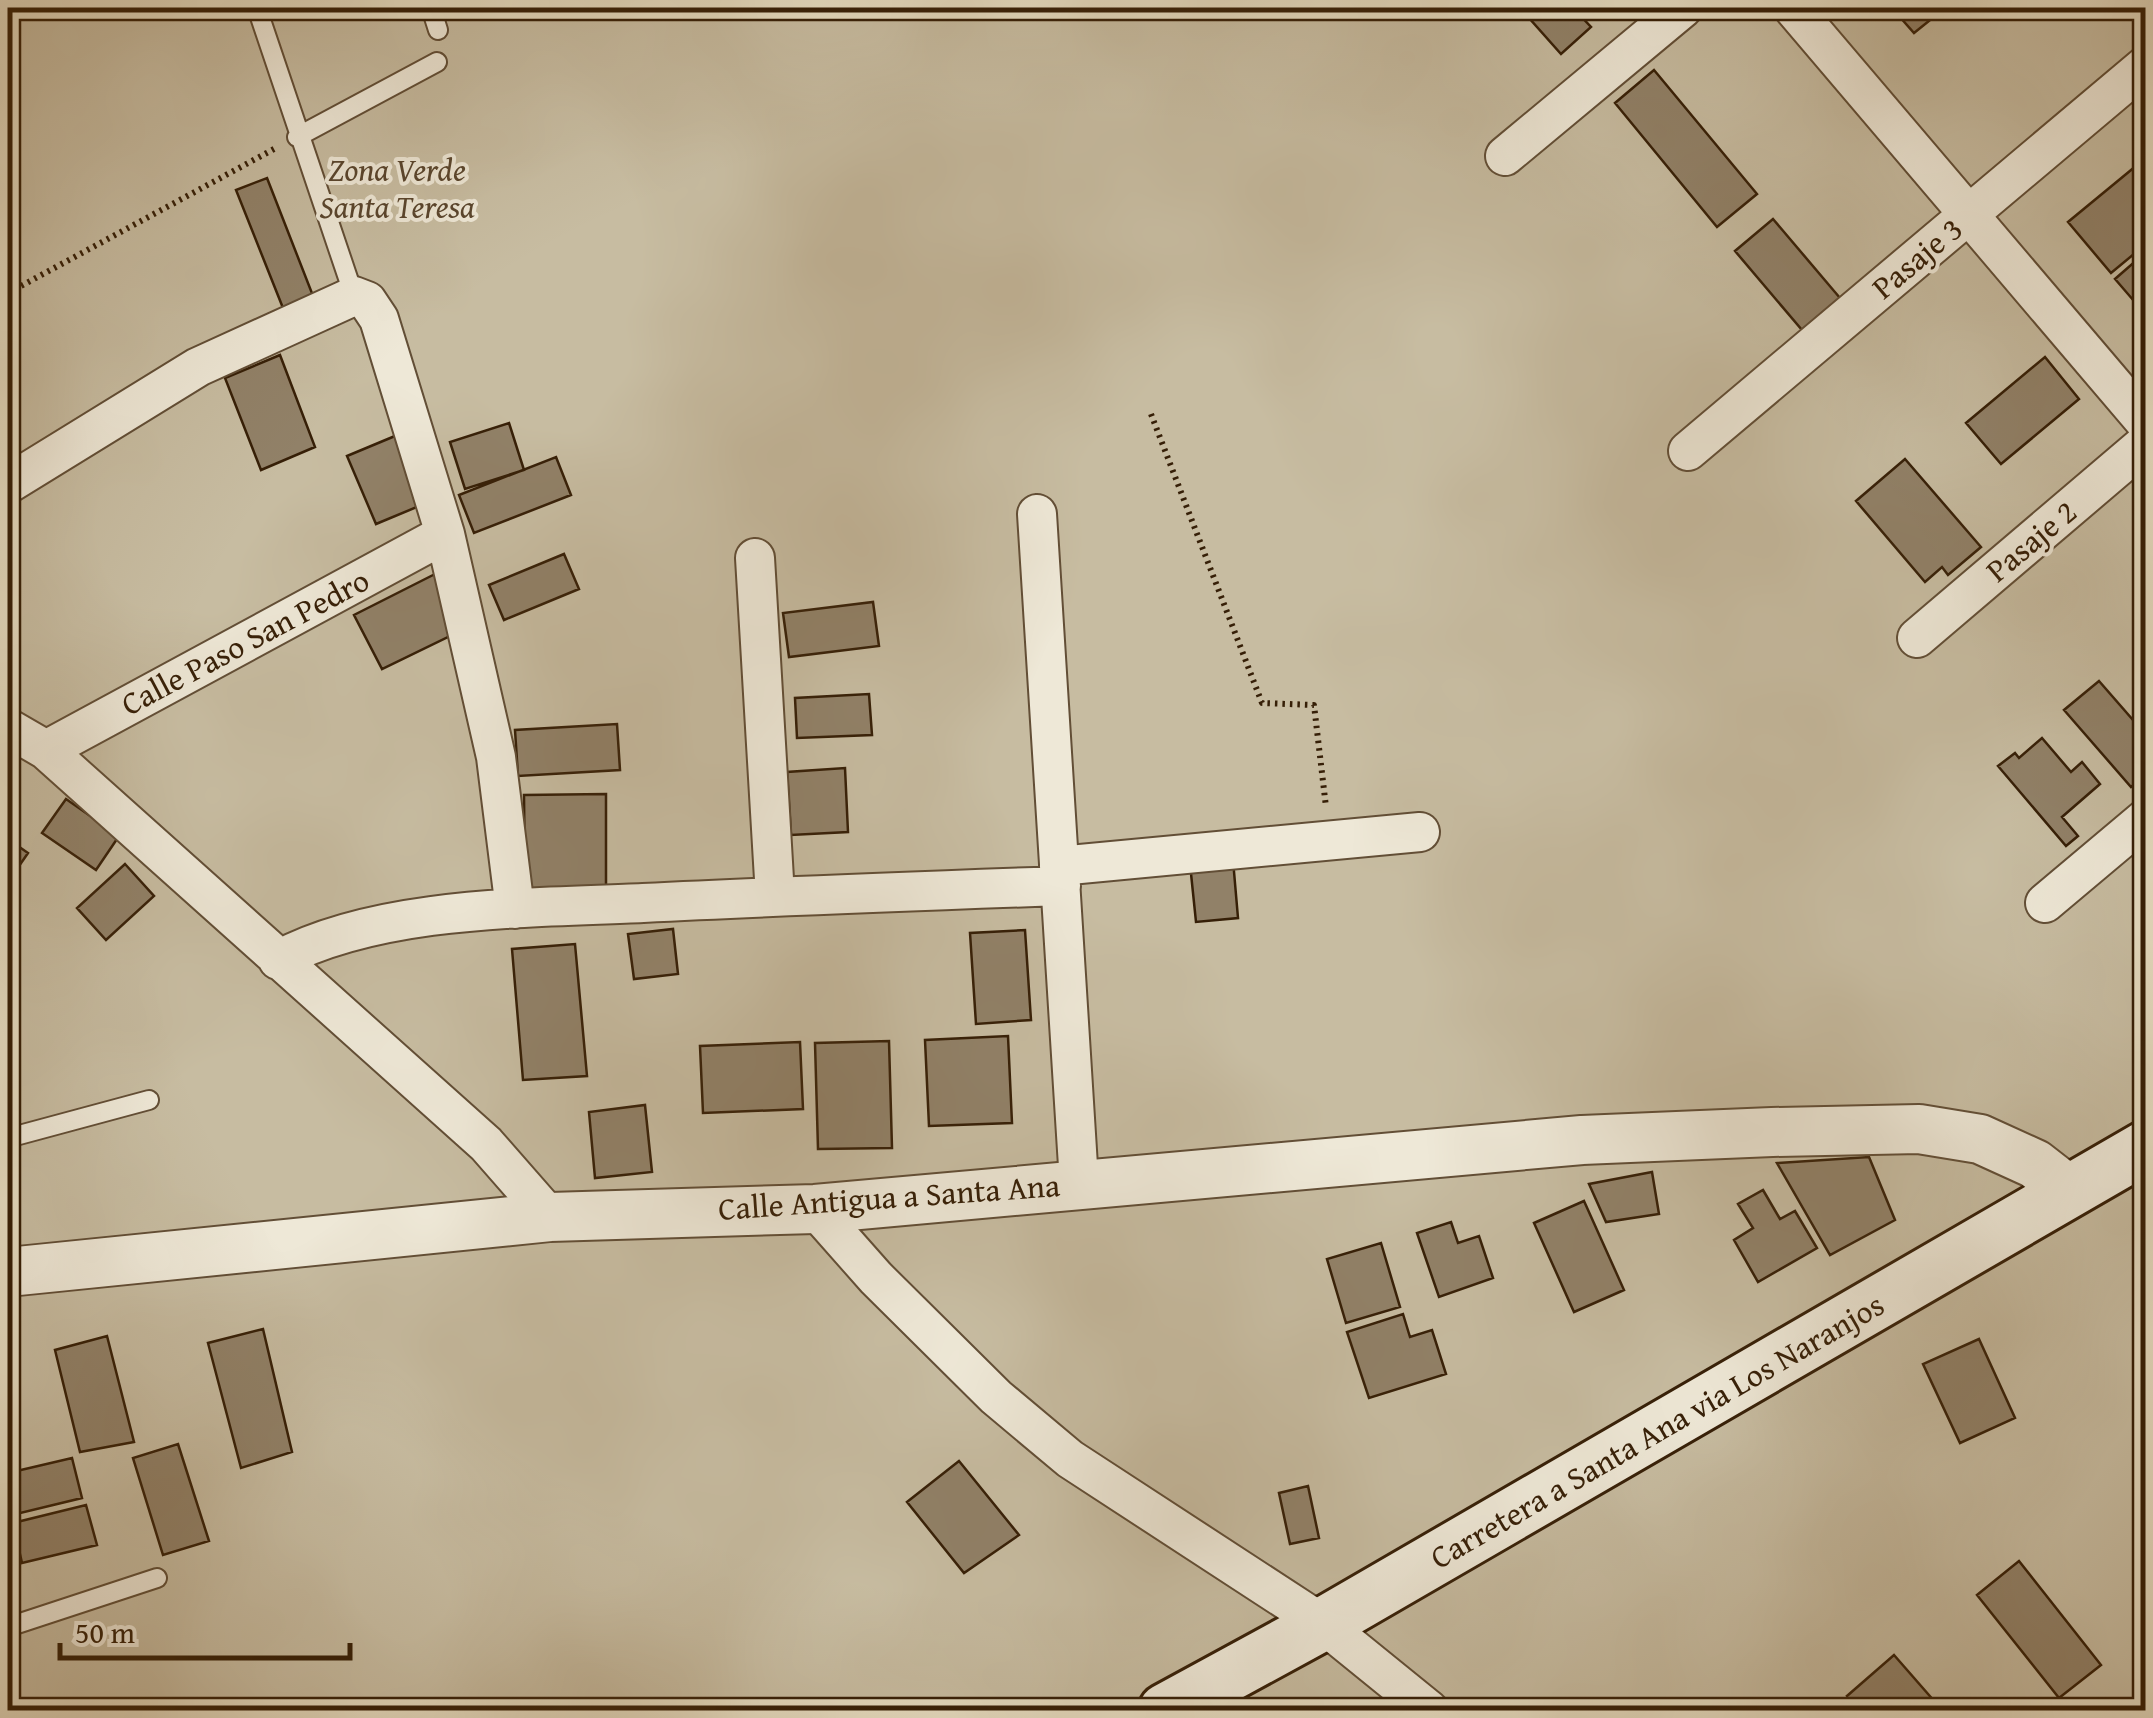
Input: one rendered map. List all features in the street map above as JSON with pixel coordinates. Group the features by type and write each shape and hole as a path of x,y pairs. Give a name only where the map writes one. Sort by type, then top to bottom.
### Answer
{"main road":[{"name":"Carretera a Santa Ana via Los Naranjos","path":"1165,1710 1323,1624 2146,1147"}],"street":[{"path":"1504,156 1683,8"},
{"path":"1793,8 2146,423"},
{"name":"Pasaje 3","path":"1688,451 2146,65"},
{"path":"8,484 198,367 354,296 366,301 380,319 444,534 496,757 515,909"},
{"name":"Pasaje 2","path":"1917,638 2146,443"},
{"path":"1037,514 1079,1182"},
{"name":"Calle Paso San Pedro","path":"46,750 444,534"},
{"path":"755,558 775,896"},
{"path":"8,728 46,750 486,1144 550,1217"},
{"path":"2045,903 2146,818"},
{"path":"278,960 312,942 362,928 515,909 1060,876 1420,832"},
{"name":"Calle Antigua a Santa Ana","path":"8,1272 550,1217 814,1208 1582,1140 1772,1132 1918,1129 1980,1139 2034,1164 2071,1192"},
{"path":"814,1208 876,1278 996,1397 1070,1459 1323,1624 1428,1710"}],"lane":[{"path":"257,8 354,296"},
{"path":"431,8 438,30"},
{"path":"298,137 437,62"},
{"path":"8,1138 148,1100"},
{"path":"8,1627 157,1578"}],"path":[{"path":"8,293 298,137"},
{"path":"1151,414 1262,704 1314,705 1330,843"}],"green space":[{"name":"Zona Verde Santa Teresa","path":"8,8 2145,8 2145,1710 8,1710"}],"building":[{"path":"1520,8 1573,8 1591,27 1561,54"},
{"path":"1892,8 1945,8 1914,33"},
{"path":"1654,70 1757,194 1717,227 1615,103"},
{"path":"2142,161 2146,165 2146,244 2111,273 2068,222"},
{"path":"267,178 315,301 285,313 236,190"},
{"path":"1773,219 1840,298 1802,330 1735,251"},
{"path":"2146,252 2146,315 2115,279"},
{"path":"280,355 315,447 261,470 225,378"},
{"path":"2045,357 2079,399 2001,464 1966,423"},
{"path":"509,423 524,470 465,489 450,442"},
{"path":"395,436 424,504 376,524 347,456"},
{"path":"556,457 571,495 474,533 459,495"},
{"path":"1905,459 1981,547 1948,575 1942,567 1925,582 1856,501"},
{"path":"564,554 579,589 504,620 489,585"},
{"path":"441,571 456,633 382,669 354,615"},
{"path":"873,602 879,646 789,657 783,613"},
{"path":"2099,681 2146,735 2146,775 2131,787 2064,710"},
{"path":"869,694 872,735 797,738 795,698"},
{"path":"617,724 620,770 518,776 515,730"},
{"path":"2042,738 2071,772 2082,762 2100,784 2062,817 2078,836 2066,846 1998,766 2015,753 2019,758"},
{"path":"845,768 848,832 791,835 787,772"},
{"path":"606,794 606,894 525,894 524,795"},
{"path":"66,799 119,836 96,870 42,833"},
{"path":"8,839 28,853 8,882"},
{"path":"1233,860 1238,918 1196,922 1190,864"},
{"path":"125,864 154,896 106,940 77,908"},
{"path":"673,929 678,974 634,979 628,934"},
{"path":"1025,930 1031,1020 976,1024 970,933"},
{"path":"575,944 587,1076 523,1080 512,949"},
{"path":"1008,1036 1012,1123 929,1126 925,1040"},
{"path":"889,1041 892,1148 818,1149 815,1043"},
{"path":"800,1042 803,1109 703,1113 700,1046"},
{"path":"645,1105 652,1172 595,1178 589,1112"},
{"path":"1869,1157 1895,1220 1830,1255 1777,1163"},
{"path":"1652,1172 1659,1214 1606,1222 1589,1184"},
{"path":"1763,1190 1780,1219 1795,1211 1817,1248 1758,1282 1734,1240 1753,1228 1738,1204"},
{"path":"1584,1201 1624,1290 1574,1312 1534,1223"},
{"path":"1451,1222 1458,1243 1479,1236 1493,1278 1439,1297 1417,1233"},
{"path":"1381,1243 1400,1307 1346,1323 1327,1259"},
{"path":"1403,1314 1410,1337 1432,1330 1446,1374 1369,1398 1347,1332"},
{"path":"263,1329 292,1452 241,1468 208,1343"},
{"path":"107,1336 134,1442 80,1452 55,1350"},
{"path":"1979,1339 2015,1418 1960,1443 1923,1364"},
{"path":"178,1444 209,1541 163,1555 133,1458"},
{"path":"72,1458 82,1498 8,1516 8,1473"},
{"path":"959,1461 1019,1535 964,1573 907,1502"},
{"path":"1308,1486 1319,1538 1290,1544 1279,1493"},
{"path":"86,1505 97,1545 22,1563 13,1523"},
{"path":"2019,1561 2101,1665 2059,1698 1977,1595"},
{"path":"1894,1655 1942,1710 1859,1710 1847,1696"}]}
